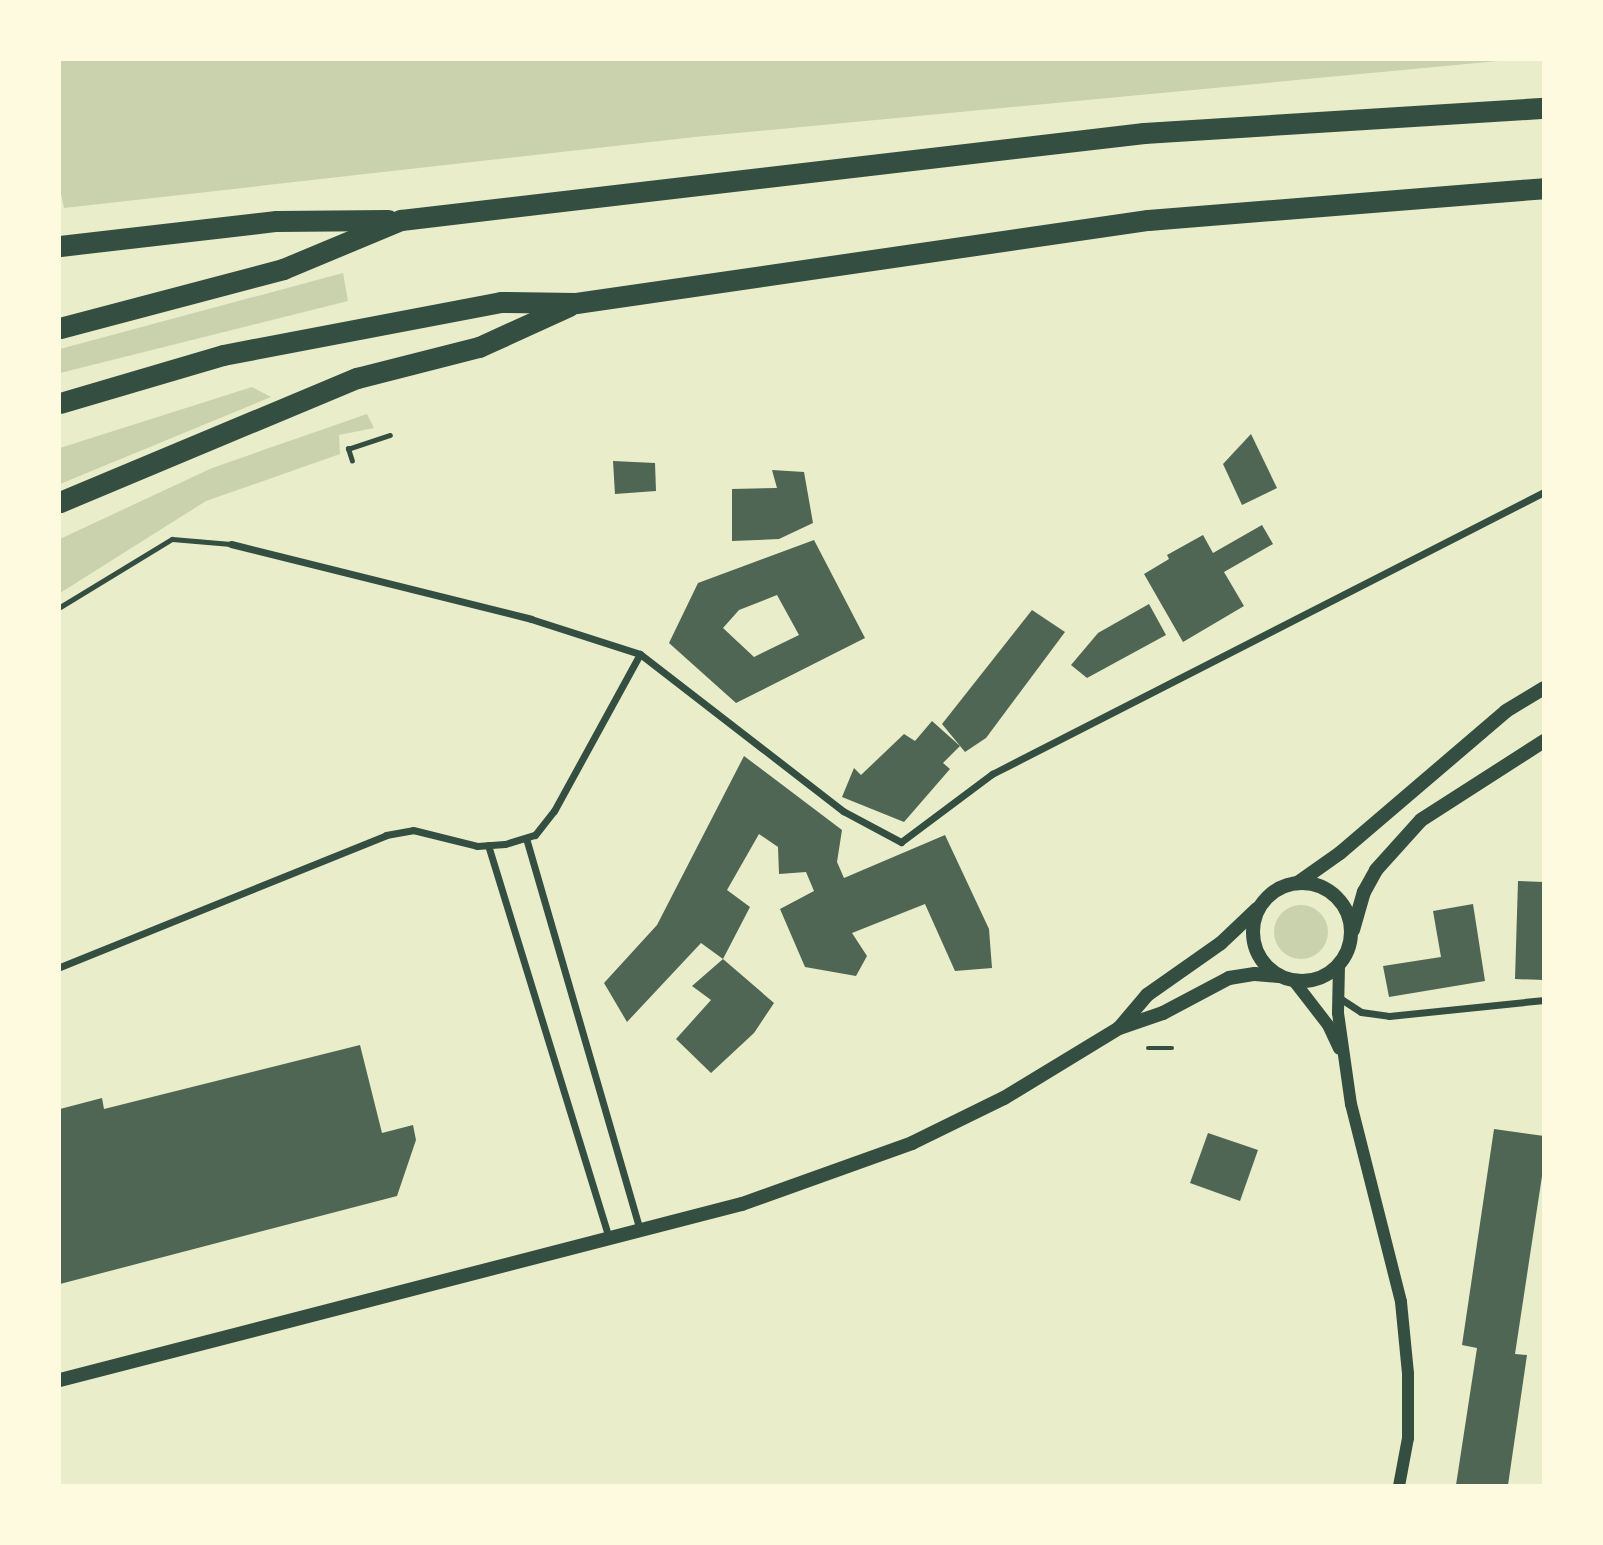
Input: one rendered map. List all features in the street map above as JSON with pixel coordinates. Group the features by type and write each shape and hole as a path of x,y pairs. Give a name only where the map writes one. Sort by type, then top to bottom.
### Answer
{"highway":[{"path":"60,246 277,221 401,220 1144,133 1544,107"},
{"path":"60,403 237,353 501,302 576,303 1149,220 1544,188"},
{"path":"60,328 283,269 401,220"},
{"path":"60,502 357,378 479,347 576,303"}],"main road":[{"path":"1119,1028 1147,995 1221,943 1276,890 1299,882 1340,853 1506,711 1544,688"},
{"path":"60,1380 742,1204 912,1143 1004,1098 1119,1028 1163,1013 1229,978 1255,974 1279,976 1294,981 1311,981 1326,975 1339,965 1348,951 1364,892 1376,870 1404,837 1443,805 1544,741"},
{"path":"1299,882 1316,884 1330,891 1342,903 1350,918 1351,935"},
{"path":"1259,907 1253,938 1266,967 1279,976"}],"street":[{"path":"231,544 531,619 640,654 843,811 901,842 992,774 1544,492"},
{"path":"60,967 386,835 412,830 477,846 536,835 554,811 640,654"},
{"path":"526,838 640,1230"},
{"path":"488,845 609,1238"},
{"path":"1339,965 1338,997 1344,1062 1356,1128 1401,1302 1408,1438 1399,1486"},
{"path":"1294,981 1328,1025 1344,1062"},
{"path":"1338,997 1361,1012 1389,1016 1544,1000"}],"lane":[{"path":"60,607 172,538 231,544"}],"path":[{"path":"352,461 348,449 390,435"}],"green space":[{"path":"60,60 1509,60 695,137 64,208 60,190"},
{"path":"343,273 348,301 60,373 60,349"},
{"path":"252,387 271,397 60,484 60,448"},
{"path":"367,414 374,428 339,435 340,454 206,501 60,593 60,539 212,468"},
{"path":"1301,905 1320,913 1328,932 1320,951 1301,959 1282,951 1274,932 1282,913"}],"building":[{"path":"1251,434 1277,488 1242,505 1223,464"},
{"path":"613,461 655,463 656,491 615,494"},
{"path":"772,470 804,472 813,523 779,539 732,541 732,489 777,488"},
{"path":"1262,525 1273,544 1224,572 1244,606 1183,642 1144,574 1169,559 1167,555 1203,535 1213,553"},
{"path":"814,540 865,638 736,703 669,643 698,583","holes":["777,595 799,635 754,657 723,628 739,610"]},
{"path":"1149,604 1166,635 1087,678 1071,665 1098,633"},
{"path":"1032,610 1065,632 986,738 965,752 942,724"},
{"path":"932,721 960,746 943,763 950,769 904,822 842,797 854,768 861,775 904,734 915,741"},
{"path":"744,756 842,830 837,862 844,878 945,835 989,929 992,968 955,971 925,904 852,933 867,956 856,976 805,967 780,909 814,891 806,872 779,874 778,847 759,834 727,890 750,907 723,959 701,943 627,1022 604,983 657,925"},
{"path":"1518,881 1544,882 1544,980 1515,979"},
{"path":"1473,904 1485,981 1389,997 1383,966 1441,957 1433,911"},
{"path":"723,959 774,1003 754,1033 711,1073 676,1039 711,1000 692,986"},
{"path":"360,1045 382,1133 413,1125 416,1140 397,1196 60,1284 60,1109 102,1098 104,1109"},
{"path":"1494,1129 1544,1136 1544,1163 1515,1354 1527,1355 1508,1485 1456,1485 1477,1348 1462,1345"},
{"path":"1208,1133 1258,1150 1240,1201 1190,1183"}]}
